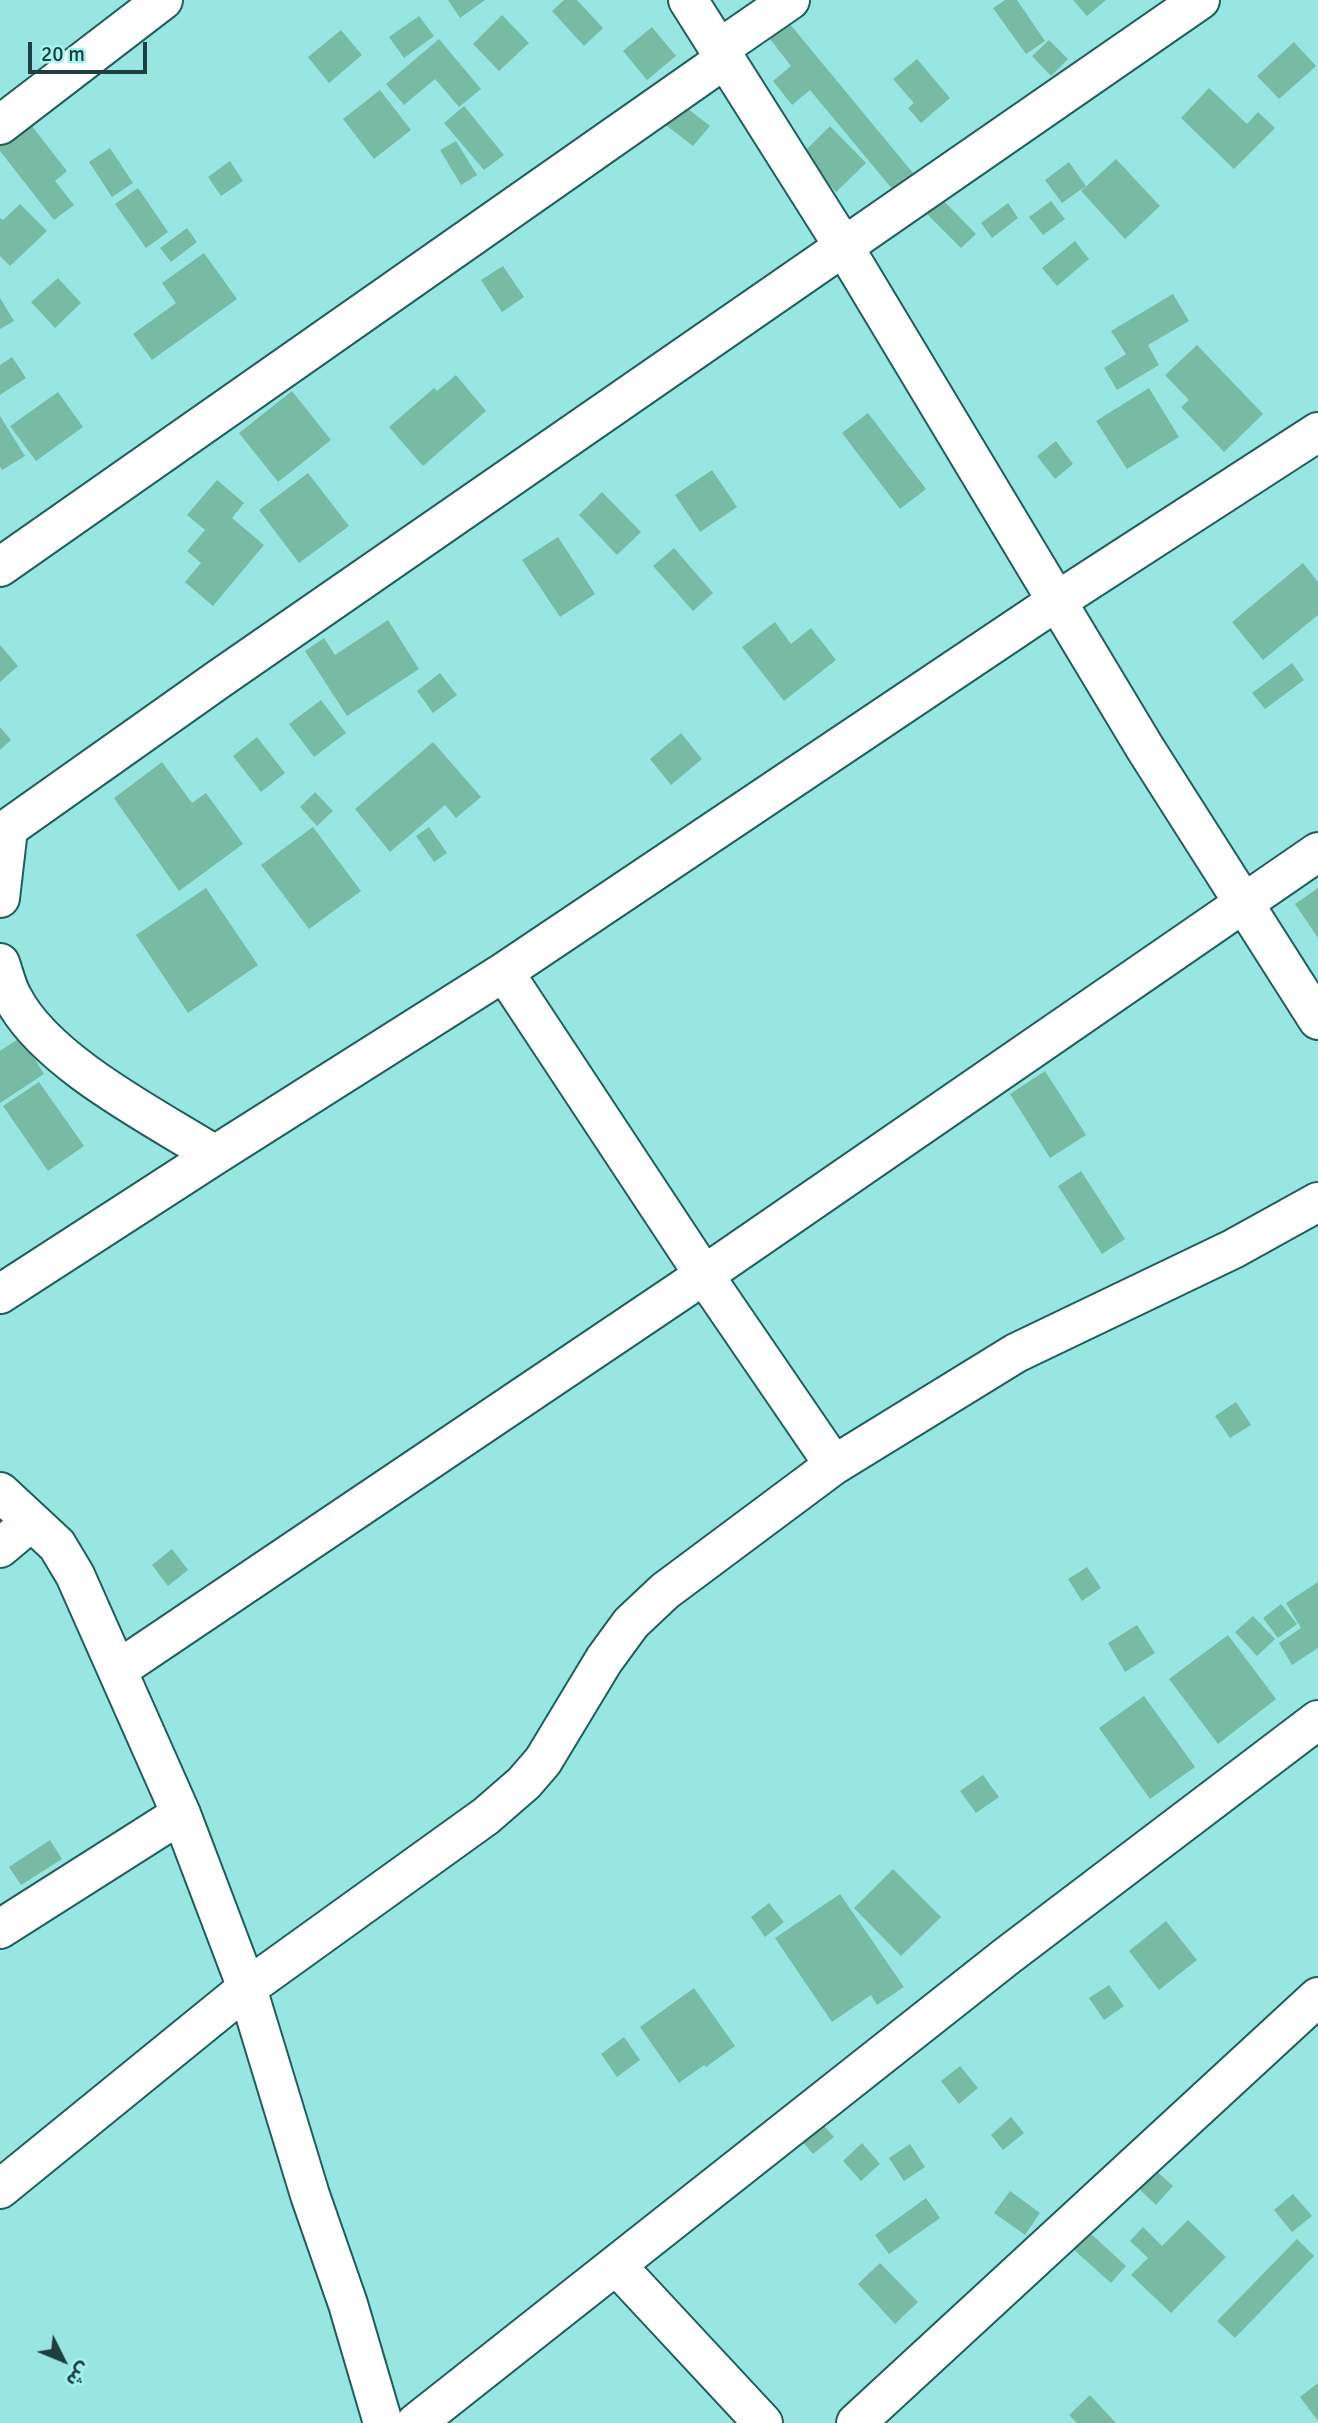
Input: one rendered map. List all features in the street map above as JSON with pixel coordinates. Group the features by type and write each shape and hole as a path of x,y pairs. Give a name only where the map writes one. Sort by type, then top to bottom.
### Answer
{"street":[{"path":"0,124 163,0"},
{"path":"688,0 844,247 1145,748 1318,1020"},
{"path":"0,567 722,54 790,0"},
{"path":"0,898 4,831 242,663 1200,0"},
{"path":"0,1294 504,972 1057,601 1318,432"},
{"path":"118,1670 704,1275 1318,852"},
{"path":"0,963 13,998 31,1025 59,1054 92,1078 215,1155"},
{"path":"504,972 704,1275 834,1465"},
{"path":"0,2189 247,1988 486,1816 524,1783 543,1761 604,1660 631,1623 665,1591 834,1465 1016,1353 1233,1249 1318,1202"},
{"path":"0,1492 57,1545 75,1575 181,1814 247,1988 310,2195 348,2304 383,2423"},
{"path":"0,1548 31,1522"},
{"path":"416,2423 1007,1956 1318,1720"},
{"path":"0,1929 181,1814"},
{"path":"856,2423 1318,1997"},
{"path":"616,2265 763,2423"}],"building":[{"path":"448,0 485,0 460,18"},
{"path":"564,0 577,0 603,28 584,46 552,11"},
{"path":"1005,0 1017,0 1045,41 1026,54 993,8"},
{"path":"1073,0 1106,0 1087,16"},
{"path":"502,15 529,43 499,71 473,44"},
{"path":"419,16 434,36 404,58 389,37"},
{"path":"789,23 913,173 893,190 810,90 792,105 773,81 791,66 770,39"},
{"path":"652,27 676,56 647,80 623,51"},
{"path":"341,30 362,55 329,83 308,57"},
{"path":"439,39 481,89 459,107 435,79 404,105 386,84"},
{"path":"1049,40 1068,59 1051,76 1032,56"},
{"path":"1294,42 1316,66 1279,99 1257,76"},
{"path":"917,59 950,98 921,123 908,108 914,103 893,79"},
{"path":"1209,88 1247,124 1258,112 1275,128 1234,169 1181,118"},
{"path":"380,90 411,130 374,159 343,119"},
{"path":"678,101 710,126 693,146 662,122"},
{"path":"464,106 504,155 484,170 444,123"},
{"path":"27,120 67,171 55,181 74,205 54,220 0,151 0,141"},
{"path":"830,126 866,163 836,192 801,155"},
{"path":"456,141 477,175 461,185 440,150"},
{"path":"110,148 133,183 112,197 89,162"},
{"path":"1116,159 1160,206 1125,239 1081,191"},
{"path":"230,161 243,181 221,196 208,177"},
{"path":"1069,162 1086,186 1062,203 1045,180"},
{"path":"138,188 168,232 146,248 115,204"},
{"path":"935,192 976,234 961,248 920,207"},
{"path":"1051,201 1065,219 1043,235 1029,217"},
{"path":"1008,203 1018,218 992,238 981,223"},
{"path":"20,204 47,231 10,266 0,256 0,218 3,220"},
{"path":"187,228 197,242 171,262 160,248"},
{"path":"1075,241 1089,259 1057,286 1042,268"},
{"path":"204,253 237,299 152,360 133,334 176,303 162,283"},
{"path":"503,266 524,297 502,312 481,280"},
{"path":"58,278 81,303 55,328 31,302"},
{"path":"1173,294 1189,321 1148,345 1159,365 1117,390 1104,368 1126,354 1111,331"},
{"path":"0,298 14,321 0,329"},
{"path":"1197,345 1263,414 1224,452 1181,407 1189,400 1165,375"},
{"path":"12,357 26,378 0,395 0,365"},
{"path":"456,375 486,411 423,466 389,427 434,388 437,391"},
{"path":"1149,388 1179,437 1127,469 1096,421"},
{"path":"292,391 331,440 278,482 239,433"},
{"path":"58,392 83,427 36,461 10,426"},
{"path":"868,413 926,489 900,509 842,433"},
{"path":"0,416 25,456 2,470 0,466"},
{"path":"1056,441 1073,464 1055,479 1037,456"},
{"path":"712,470 737,507 700,532 675,495"},
{"path":"308,473 349,526 299,563 259,510"},
{"path":"217,480 244,503 232,518 264,545 213,606 185,582 201,563 187,551 205,530 187,515"},
{"path":"602,492 641,532 617,555 579,515"},
{"path":"558,537 595,594 560,617 522,560"},
{"path":"674,548 713,593 693,611 653,566"},
{"path":"1303,563 1318,582 1318,615 1263,660 1232,622"},
{"path":"388,620 419,669 347,716 305,651 324,638 335,655"},
{"path":"775,622 791,644 811,628 836,660 784,701 742,647"},
{"path":"0,645 18,666 0,682"},
{"path":"1292,663 1304,680 1265,709 1252,693"},
{"path":"440,673 457,695 433,713 417,691"},
{"path":"321,700 346,733 314,757 289,724"},
{"path":"0,727 11,740 0,750"},
{"path":"681,733 702,759 671,785 650,759"},
{"path":"257,737 285,773 261,792 233,756"},
{"path":"433,742 481,797 456,818 445,805 390,852 355,809"},
{"path":"162,762 192,803 206,793 243,844 179,891 114,798"},
{"path":"315,792 333,811 317,826 300,807"},
{"path":"313,827 361,891 309,929 261,865"},
{"path":"429,827 447,853 434,862 416,836"},
{"path":"206,888 258,965 188,1013 136,935"},
{"path":"1318,888 1318,938 1295,904"},
{"path":"21,1037 44,1074 0,1103 0,1051"},
{"path":"1045,1071 1086,1135 1050,1158 1010,1094"},
{"path":"39,1082 84,1146 48,1171 3,1106"},
{"path":"1081,1171 1125,1239 1102,1254 1058,1186"},
{"path":"1236,1402 1251,1425 1230,1438 1215,1416"},
{"path":"172,1549 188,1570 168,1586 152,1565"},
{"path":"1087,1567 1101,1588 1082,1601 1068,1579"},
{"path":"1318,1582 1318,1648 1292,1665 1279,1643 1301,1628 1286,1603"},
{"path":"1281,1604 1297,1624 1278,1638 1263,1618"},
{"path":"1253,1616 1275,1639 1257,1656 1235,1632"},
{"path":"1137,1625 1155,1653 1125,1672 1108,1643"},
{"path":"1228,1635 1276,1699 1218,1744 1169,1679"},
{"path":"1144,1696 1195,1767 1150,1799 1099,1728"},
{"path":"983,1775 999,1797 976,1813 960,1791"},
{"path":"50,1840 62,1859 21,1885 9,1867"},
{"path":"893,1869 941,1917 901,1956 854,1908"},
{"path":"840,1894 904,1987 877,2005 871,1995 832,2022 775,1938"},
{"path":"769,1903 784,1922 765,1937 751,1917"},
{"path":"1166,1921 1197,1960 1159,1990 1129,1951"},
{"path":"1109,1985 1124,2006 1104,2020 1089,1998"},
{"path":"694,1988 735,2046 679,2083 640,2027"},
{"path":"624,2037 640,2060 617,2077 601,2054"},
{"path":"960,2066 978,2088 959,2104 941,2081"},
{"path":"1011,2117 1024,2133 1003,2150 991,2135"},
{"path":"817,2118 834,2137 813,2154 797,2135"},
{"path":"862,2143 880,2164 861,2181 843,2161"},
{"path":"910,2144 925,2167 904,2181 889,2158"},
{"path":"1154,2169 1173,2186 1156,2205 1137,2187"},
{"path":"1010,2191 1040,2213 1025,2235 994,2213"},
{"path":"1293,2194 1312,2216 1292,2232 1274,2210"},
{"path":"926,2198 940,2218 889,2254 875,2235"},
{"path":"1188,2220 1226,2257 1171,2313 1131,2275 1148,2258 1130,2241 1143,2227 1162,2246"},
{"path":"1088,2231 1126,2266 1111,2283 1073,2249"},
{"path":"1297,2239 1314,2256 1235,2338 1217,2321"},
{"path":"880,2263 918,2302 895,2324 858,2284"},
{"path":"1318,2383 1318,2421 1300,2397"},
{"path":"1090,2395 1116,2423 1077,2423 1069,2415"}]}
